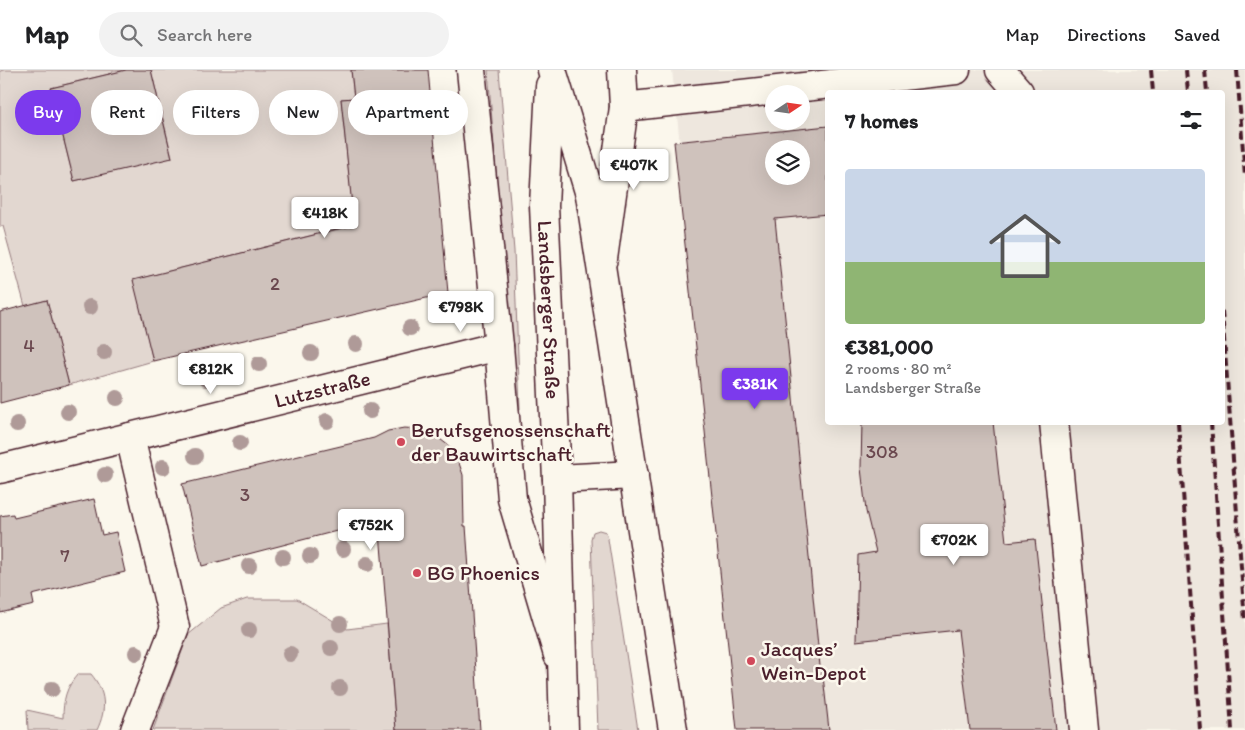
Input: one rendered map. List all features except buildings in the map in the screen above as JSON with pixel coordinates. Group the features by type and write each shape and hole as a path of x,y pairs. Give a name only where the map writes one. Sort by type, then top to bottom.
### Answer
{"main road":[{"name":"Landsberger Straße","path":"471,70 499,346 512,499 562,668"},
{"name":"Landsberger Straße","path":"551,70 590,195 673,730"},
{"name":"Landsberger Straße","path":"551,70 544,206 556,479 564,730"},
{"name":"Landsberger Straße","path":"601,268 624,107 622,70"},
{"path":"624,107 956,70"},
{"path":"1000,70 1018,90"},
{"name":"Lutzstraße","path":"0,469 499,346"},
{"path":"1054,425 1084,730"},
{"path":"130,437 175,627 135,730"},
{"path":"556,479 634,475"}],"shaded area":[{"path":"126,70 51,88 51,90 15,90 15,135 63,135 74,181 172,157 163,120 163,90 156,90 151,70 351,70 353,90 348,90 348,98 341,99 353,213 346,221 345,227 134,280 153,361 69,385 47,300 25,306 3,226 0,226 0,71"},
{"path":"488,70 499,70 514,251 520,409 515,409"},
{"path":"672,70 1245,70 1245,730 743,730"},
{"path":"599,530 606,532 608,539 638,730 598,730 591,539 593,532"},
{"path":"247,599 297,599 347,629 387,624 396,730 153,730 188,635 221,608"},
{"path":"78,674 91,674 100,687 103,708 97,730 28,730 27,710 63,718 66,694"}],"railway":[{"path":"1151,70 1153,90"},
{"path":"1186,70 1188,90"},
{"path":"1205,70 1207,90"},
{"path":"1237,70 1245,177"},
{"path":"1225,351 1245,621"},
{"path":"1178,425 1200,730"},
{"path":"1211,425 1232,730"}],"place":[{"name":"Berufsgenossenschaft der Bauwirtschaft","path":"401,442"},
{"name":"BG Phoenics","path":"417,573"},
{"name":"Jacques’ Wein-Depot","path":"751,661"}]}
